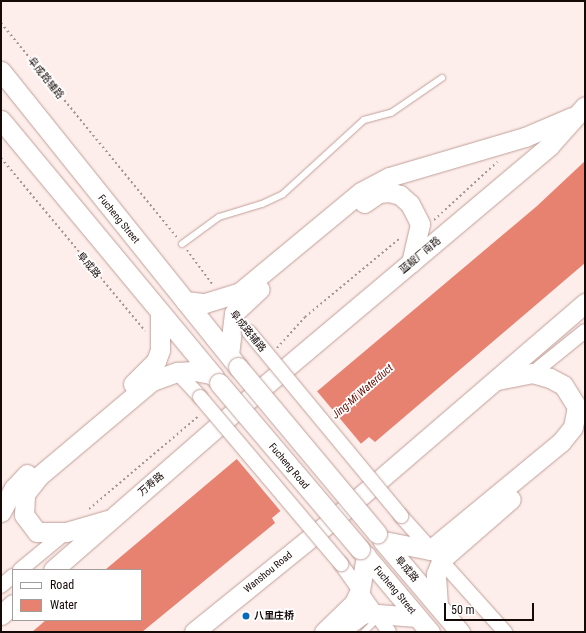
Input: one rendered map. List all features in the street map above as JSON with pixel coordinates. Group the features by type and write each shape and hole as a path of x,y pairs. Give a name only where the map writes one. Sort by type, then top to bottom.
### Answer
{"highway":[{"name":"Fucheng Street","path":"1,71 233,361"},
{"path":"185,301 206,303 240,292 351,200 375,184 394,175 525,137 580,111"},
{"name":"蓝靛厂南路","path":"250,398 550,145 580,111"},
{"path":"1,120 215,379"},
{"path":"411,263 420,224 410,204 400,196 389,192 379,193 358,207 234,314 233,361 380,537 436,555"},
{"path":"497,380 585,303"},
{"path":"1,512 24,476 146,373 156,361 160,350 160,312"},
{"path":"112,518 66,532 37,532 29,525 24,515 24,494 40,476 152,381 177,372 215,379"},
{"path":"460,632 438,605 436,555 561,442 573,427 576,407 571,395 562,385 550,378 533,373 497,380"},
{"name":"Fucheng Road","path":"215,379 363,552"},
{"name":"Wanshou Road","path":"194,632 206,626 497,380"},
{"name":"万寿路","path":"54,569 250,398"},
{"path":"436,555 569,449 585,430"},
{"name":"阜成路","path":"380,537 438,605"},
{"name":"Fucheng Street","path":"363,552 430,632"},
{"path":"324,632 346,613 360,590 363,552"},
{"path":"1,615 12,605"},
{"path":"338,632 356,617 374,614 417,617"}],"street":[{"name":"阜成路辅路","path":"234,314 400,516 505,632"},
{"path":"533,373 585,331"},
{"path":"177,372 200,397 341,564 360,590 374,614 389,632"},
{"path":"21,569 66,532"},
{"path":"1,586 12,577"}],"lane":[{"path":"182,244 219,217 262,204 283,194 364,120 391,113 442,78"},
{"path":"364,632 373,623 374,614"}],"path":[{"name":"阜成路辅路","path":"1,23 182,244 222,298"},
{"name":"阜成路","path":"1,158 145,332"},
{"name":"蓝靛厂南路","path":"276,350 305,317 420,224 434,220 502,158"},
{"path":"83,515 201,413"}],"water":[{"name":"Jing-Mi Waterduct","path":"585,161 585,263 375,442 369,437 272,518 275,523 142,632 32,632 45,621 142,621 142,569 106,569 537,206"}],"pier":[{"path":"316,390 362,445 282,513 236,457"}],"place":[{"name":"八里庄桥","path":"246,616"}]}
